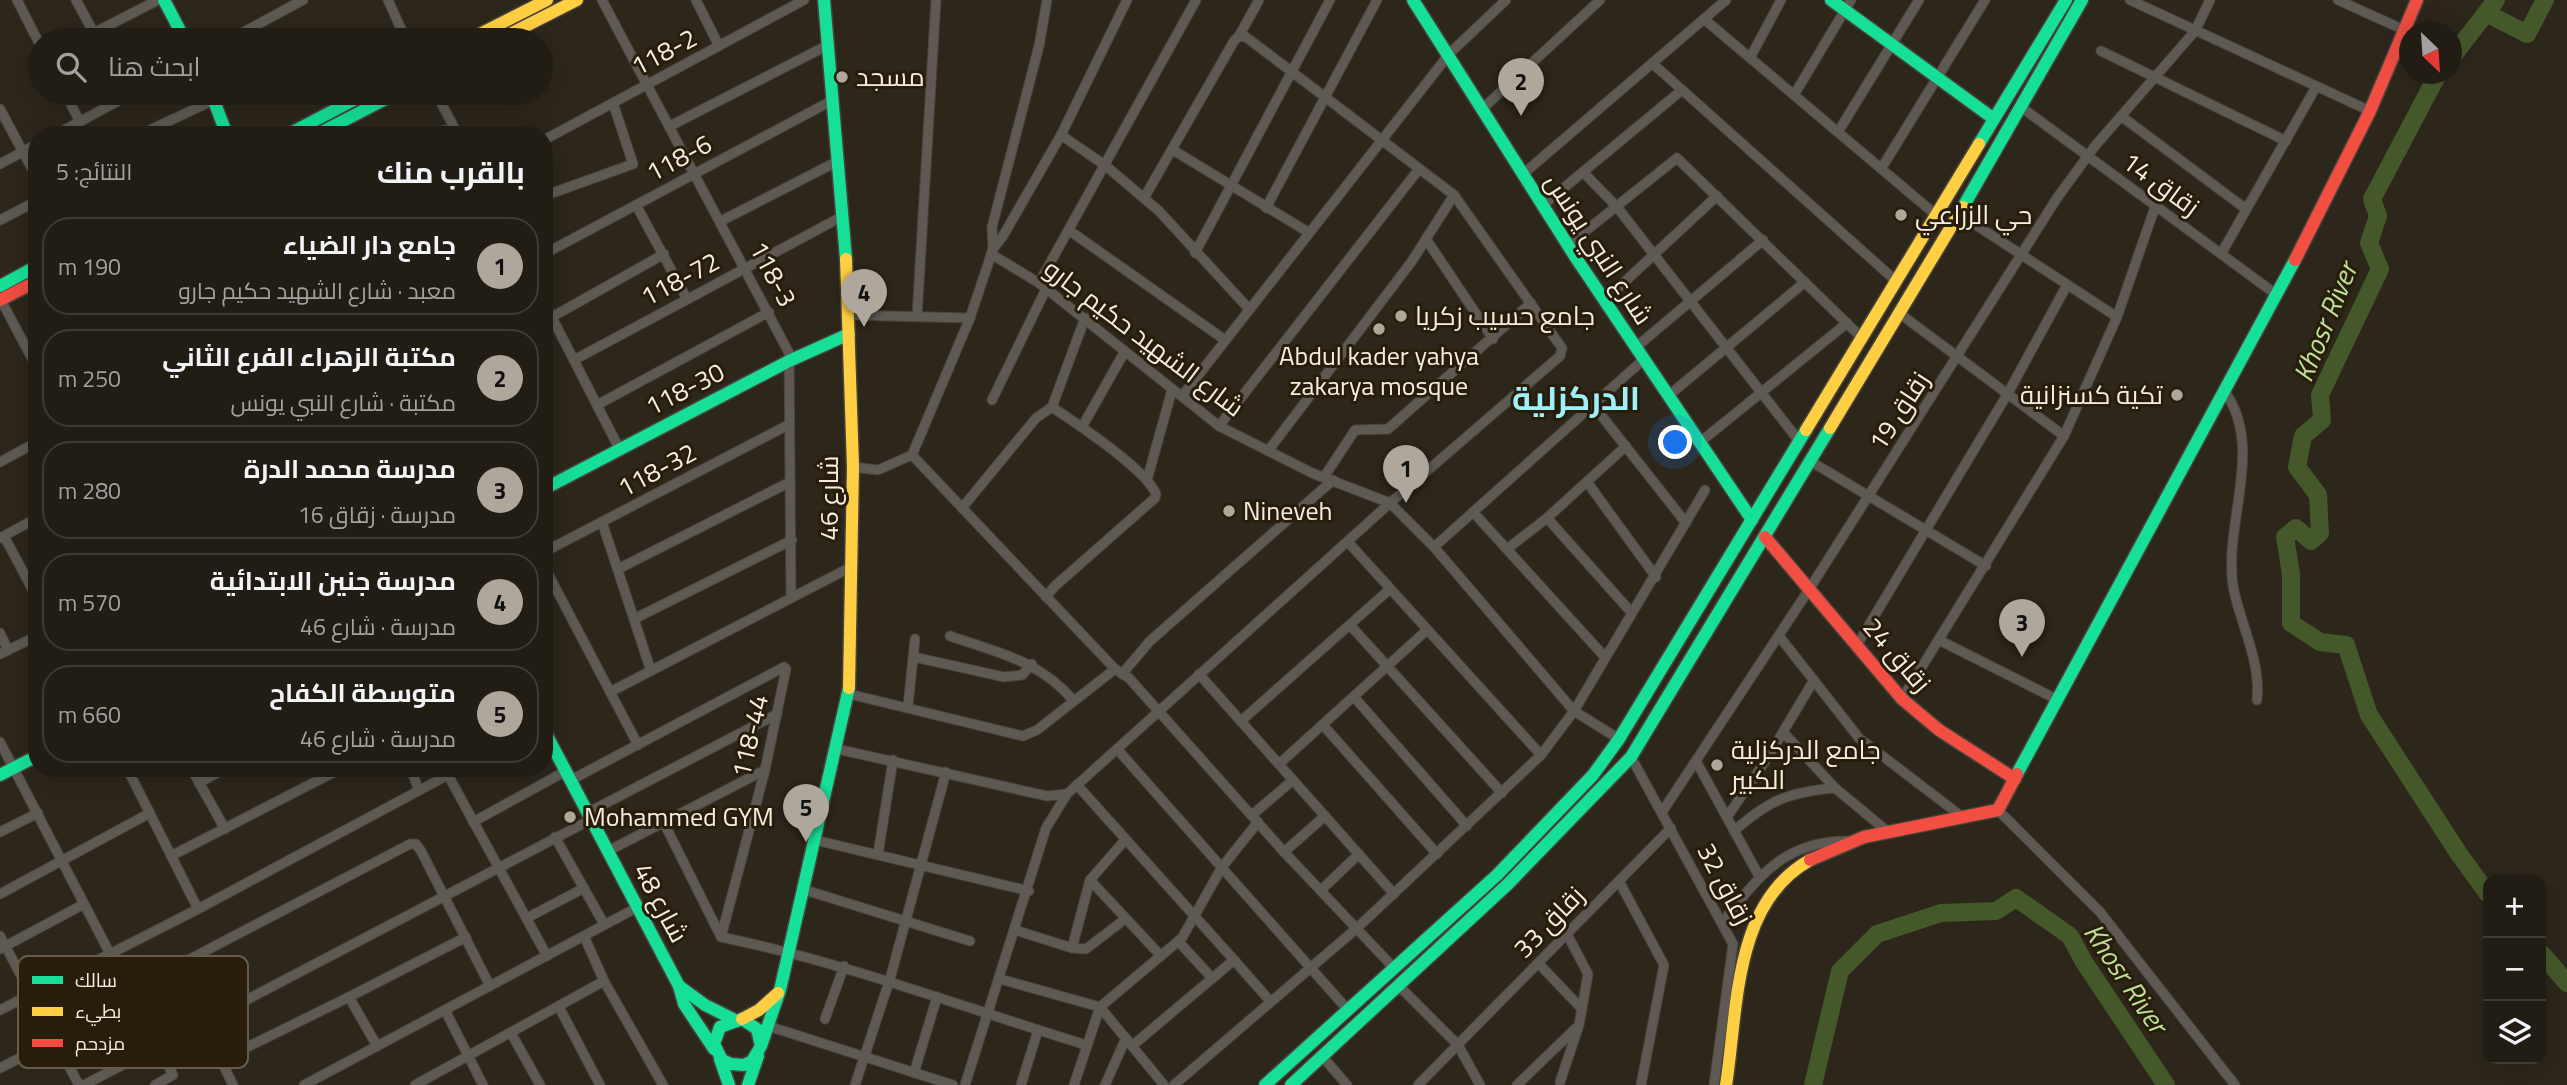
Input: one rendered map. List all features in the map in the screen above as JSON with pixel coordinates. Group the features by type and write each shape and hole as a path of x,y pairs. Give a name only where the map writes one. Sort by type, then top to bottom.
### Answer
{"main road":[{"path":"164,0 179,28"},
{"path":"492,28 547,0"},
{"path":"522,28 577,0"},
{"name":"شارع 46","path":"748,1085 780,990 849,694 853,467 849,334 843,216 824,0"},
{"name":"شارع النبي يونس","path":"1413,0 1450,53 1482,109 1604,301 1752,520"},
{"path":"1831,0 1848,5 1890,45 1994,119"},
{"path":"1291,1085 1399,987 1578,816 1631,757 1959,214 2082,0"},
{"path":"2408,21 2417,0"},
{"path":"1265,1085 1497,875 1594,775 1619,739 1752,520 2064,1"},
{"path":"1726,1085 1744,962 1759,913 1776,886 1815,857 1856,841 1887,831 1998,810 2277,295 2370,111 2399,42"},
{"path":"216,105 227,126"},
{"path":"304,126 344,105"},
{"path":"333,126 374,105"},
{"path":"0,286 28,272"},
{"path":"0,300 28,286"},
{"name":"118-30","path":"553,484 789,361 849,334"},
{"name":"زقاق 24","path":"1765,537 1902,699 1939,730 2015,779"},
{"name":"شارع 48","path":"553,747 679,986 684,1004 717,1054 729,1085"},
{"path":"0,775 28,761"},
{"path":"679,986 705,1004 738,1019 757,1029 759,1050 752,1061 735,1066 717,1054 713,1041 720,1027 738,1019 759,1010 780,990"}],"street":[{"path":"17,0 31,28"},
{"path":"76,0 91,28"},
{"path":"104,28 158,0"},
{"path":"251,28 303,0"},
{"name":"118-3","path":"602,0 786,345 789,361 791,598"},
{"path":"696,0 719,46"},
{"name":"118-2","path":"553,135 803,0"},
{"path":"917,316 936,0"},
{"path":"992,251 992,227 1039,47 1047,0"},
{"path":"853,467 878,470 912,455 970,318 992,251 1061,135 1127,0"},
{"path":"1144,198 1259,0"},
{"path":"1195,253 1229,185 1293,76 1330,0"},
{"path":"1266,208 1377,0"},
{"path":"1182,396 1450,53 1506,0"},
{"path":"1482,109 1600,0"},
{"path":"1523,174 1726,0"},
{"path":"1750,58 1782,0"},
{"path":"1838,132 1919,0"},
{"path":"1881,169 1985,0"},
{"path":"2130,0 2370,111"},
{"name":"زقاق 19","path":"1662,812 1779,636 2087,156 2195,31 2210,0"},
{"path":"2338,0 2399,28"},
{"path":"390,1 401,28"},
{"path":"992,400 1042,286 1194,1"},
{"path":"1794,95 1848,5"},
{"path":"1704,19 1936,215"},
{"path":"965,1085 1046,828 1067,794 1390,503 1560,356 1562,348 1454,195 1293,76 1246,37 1239,36"},
{"path":"670,126 828,45"},
{"path":"2101,51 2286,141"},
{"path":"1652,63 1896,281"},
{"path":"2221,254 2316,87"},
{"path":"1543,205 1682,90"},
{"name":"118-6","path":"553,249 833,100"},
{"path":"553,193 633,164 614,103"},
{"path":"71,105 80,122"},
{"path":"72,126 111,105"},
{"path":"156,126 195,105"},
{"path":"442,105 453,126"},
{"name":"زقاق 14","path":"2021,107 2277,295"},
{"path":"0,109 28,161"},
{"path":"2121,116 2246,209"},
{"path":"1061,135 1106,166 1144,198 1249,309"},
{"path":"0,164 28,149"},
{"path":"1173,150 1308,232"},
{"path":"1568,245 1677,158 1862,338"},
{"path":"721,221 838,161"},
{"path":"1219,426 1419,169"},
{"path":"1583,172 1617,206 1799,441"},
{"path":"1268,452 1426,239 1454,195"},
{"path":"1604,301 1717,196"},
{"path":"636,205 687,299"},
{"path":"0,220 28,206"},
{"path":"1902,699 2064,436 2117,317 2155,207"},
{"path":"1959,214 2117,317"},
{"name":"118-72","path":"574,360 843,216"},
{"path":"1070,231 1225,340"},
{"path":"1426,239 1493,338"},
{"path":"1635,348 1763,240"},
{"name":"شارع الشهيد حكيم جارو","path":"992,251 1085,318 1219,426 1268,452 1390,503"},
{"path":"553,316 664,254"},
{"path":"1668,396 1805,282"},
{"path":"1857,645 2008,393 2067,285"},
{"path":"0,300 28,351"},
{"path":"849,694 908,706 1023,736 1037,730 1074,701 1119,672 1328,478 1355,430 1388,429 1531,303"},
{"path":"597,405 769,312"},
{"path":"1899,313 2064,436"},
{"path":"848,315 970,318"},
{"path":"962,508 1036,418 1052,407 1085,318"},
{"path":"553,319 619,448"},
{"path":"1699,443 1847,323"},
{"path":"1082,426 1125,351"},
{"path":"1434,547 1643,360"},
{"path":"1147,480 1172,390"},
{"path":"2225,392 2233,403 2240,424 2242,461 2233,564 2234,590 2259,681 2257,700"},
{"path":"1593,405 1686,523"},
{"path":"1046,597 1155,498 1147,480 1082,426 1052,407"},
{"name":"118-32","path":"553,547 788,425"},
{"path":"1507,549 1548,518 1626,446"},
{"path":"0,462 28,447"},
{"path":"912,455 1046,597 1159,710 1284,852 1393,967"},
{"path":"1810,461 1986,566"},
{"path":"618,569 790,482"},
{"path":"1587,482 1656,577"},
{"path":"1174,1085 1309,966 1357,928 1541,755 1574,711 1604,656 1656,577 1705,490"},
{"path":"1390,503 1434,547 1574,711 1619,739"},
{"path":"1473,512 1604,656"},
{"path":"1548,518 1631,612"},
{"path":"602,522 651,671"},
{"path":"28,523 2,537 28,575"},
{"path":"634,619 792,540"},
{"path":"1348,542 1541,755"},
{"path":"610,692 851,568"},
{"path":"473,822 638,745 553,583"},
{"path":"1241,721 1390,589"},
{"path":"1350,625 1502,793"},
{"path":"1279,764 1427,630"},
{"path":"0,633 4,652 28,640"},
{"path":"950,636 1032,664 1053,678 1074,701"},
{"path":"1779,636 1859,738 1961,816"},
{"path":"908,706 915,639"},
{"path":"1939,640 2058,701"},
{"path":"914,657 1004,677 1022,675 1032,664"},
{"name":"118-44","path":"638,745 784,667 786,669 765,770 721,936"},
{"path":"1199,674 1394,894"},
{"path":"1727,817 1814,681"},
{"path":"1354,697 1467,826"},
{"path":"248,999 555,837 777,715"},
{"path":"1323,724 1437,854"},
{"path":"1783,733 1835,788 1887,831"},
{"path":"0,743 109,954"},
{"path":"836,749 1047,796 1067,794"},
{"path":"1117,749 1347,1009"},
{"name":"زقاق 32","path":"1631,757 1733,944 1714,1085"},
{"path":"878,854 893,760"},
{"path":"1696,761 1759,876"},
{"path":"608,852 765,770"},
{"path":"855,1085 890,979 946,772"},
{"path":"132,777 198,909"},
{"path":"196,777 225,829"},
{"path":"199,783 210,777"},
{"path":"171,856 325,777"},
{"path":"414,777 418,789"},
{"path":"105,956 443,777"},
{"path":"448,777 547,956"},
{"path":"1074,1085 1100,1007 1178,942 1222,867 1255,818 1293,780"},
{"path":"1077,785 1269,1001"},
{"path":"1734,831 1772,801 1795,793 1835,788"},
{"path":"1998,810 2100,912 2235,1085"},
{"path":"0,832 38,813"},
{"path":"0,894 150,813"},
{"path":"1284,852 1325,816"},
{"path":"664,822 721,936 790,951 890,979 987,1015 1086,1045"},
{"name":"زقاق 33","path":"1418,1085 1671,828"},
{"path":"555,837 604,924"},
{"path":"1072,948 1090,880 1125,840"},
{"path":"815,841 1028,891"},
{"path":"1722,923 1759,876 1787,854 1821,841 1856,841"},
{"path":"196,956 410,844 416,844 445,894 490,986"},
{"path":"1321,890 1359,854"},
{"path":"1090,880 1161,956"},
{"path":"1619,881 1664,965 1641,1085"},
{"path":"527,918 584,888"},
{"path":"805,890 970,940"},
{"path":"3,948 84,904"},
{"path":"304,1085 638,906"},
{"path":"1015,930 1072,948 1086,949 1125,919"},
{"path":"1560,1084 1579,1025 1588,974 1567,934"},
{"path":"0,936 3,948 18,972"},
{"path":"584,936 604,981 663,1085"},
{"path":"248,1047 466,937"},
{"path":"1178,942 1212,978"},
{"path":"1733,944 1744,962"},
{"path":"1105,1085 1129,1042 1234,960"},
{"path":"1538,963 1582,1009"},
{"path":"825,1019 844,966"},
{"path":"1000,979 1100,1007 1164,1085"},
{"path":"415,1085 604,981"},
{"path":"1399,987 1458,1045 1480,1085"},
{"path":"914,1073 937,997"},
{"path":"349,998 377,1046"},
{"path":"0,1010 18,1000"},
{"path":"559,1007 600,1085"},
{"path":"445,1010 483,1085"},
{"path":"1517,1085 1579,1025"},
{"path":"768,1026 953,1085"},
{"path":"1021,1085 1038,1030"},
{"path":"511,1033 540,1085"},
{"path":"1322,1056 1347,1085"},
{"path":"0,1068 18,1059"},
{"path":"70,1068 79,1085"},
{"path":"84,1085 118,1068"},
{"path":"155,1085 173,1075 170,1068"},
{"path":"225,1068 233,1085"}],"waterway":[{"name":"Khosr River","path":"2462,44 2496,0"},
{"path":"2488,14 2527,34 2545,0"},
{"name":"Khosr River","path":"2433,84 2372,199 2378,216 2369,243 2380,269 2320,395 2322,420 2303,436 2297,467 2318,495 2320,533 2311,541 2296,528 2285,537 2291,574 2291,623 2320,642 2346,645 2369,715 2483,887"},
{"name":"Khosr River","path":"1813,1085 1840,971 1877,934 1941,913 1996,911 2016,898 2070,936 2084,962 2166,1085"},
{"name":"Khosr River","path":"2546,959 2567,983"}],"traffic: fast":[{"path":"164,0 179,28"},
{"path":"824,0 846,259"},
{"path":"1413,0 1576,258 1752,520"},
{"path":"1831,0 1994,119"},
{"path":"1979,144 2066,0"},
{"path":"1963,207 2082,0"},
{"path":"216,105 224,126"},
{"path":"304,126 344,105"},
{"path":"333,126 374,105"},
{"path":"2017,774 2295,260"},
{"path":"0,286 28,271"},
{"path":"553,484 789,361 849,334"},
{"path":"1291,1085 1508,884 1631,757 1830,428"},
{"path":"1265,1085 1497,875 1593,775 1619,739 1806,430"},
{"path":"761,1046 757,1029 742,1019 720,1027 714,1044 722,1060 744,1065 752,1061 761,1046 780,990 849,688"},
{"path":"553,747 679,986 705,1005 733,1019"},
{"path":"0,775 28,761"},
{"path":"679,986 684,1004 714,1049"},
{"path":"748,1085 758,1056"},
{"path":"720,1059 729,1085"}],"traffic: slow":[{"path":"492,28 547,0"},
{"path":"522,28 577,0"},
{"path":"1806,430 1979,144"},
{"path":"1830,428 1963,207"},
{"path":"846,259 853,467 849,688"},
{"path":"1726,1085 1738,992 1753,930 1766,903 1785,879 1810,860"},
{"path":"742,1019 759,1010 778,993"}],"traffic: jam":[{"path":"2295,260 2370,111 2417,0"},
{"path":"0,300 28,286"},
{"path":"1765,537 1902,699 1939,730 2015,779"},
{"path":"1810,860 1864,837 1998,810 2017,774"}],"place":[{"name":"مسجد","path":"842,77"},
{"name":"مكتبة الزهراء الفرع الثاني","path":"1521,116"},
{"name":"حي الزراعي","path":"1901,215"},
{"name":"جامع حسيب زكريا","path":"1401,316"},
{"name":"مدرسة جنين الابتدائية","path":"864,327"},
{"name":"Abdul kader yahya zakarya mosque","path":"1379,329"},
{"name":"تكية كسنزانية","path":"2177,395"},
{"name":"جامع دار الضياء","path":"1406,503"},
{"name":"Nineveh","path":"1229,511"},
{"name":"مدرسة محمد الدرة","path":"2022,657"},
{"name":"جامع الدركزلية الكبير","path":"1717,765"},
{"name":"Mohammed GYM","path":"570,817"},
{"name":"متوسطة الكفاح","path":"806,842"}],"district":[{"name":"الدركزلية","path":"1576,398"}]}
